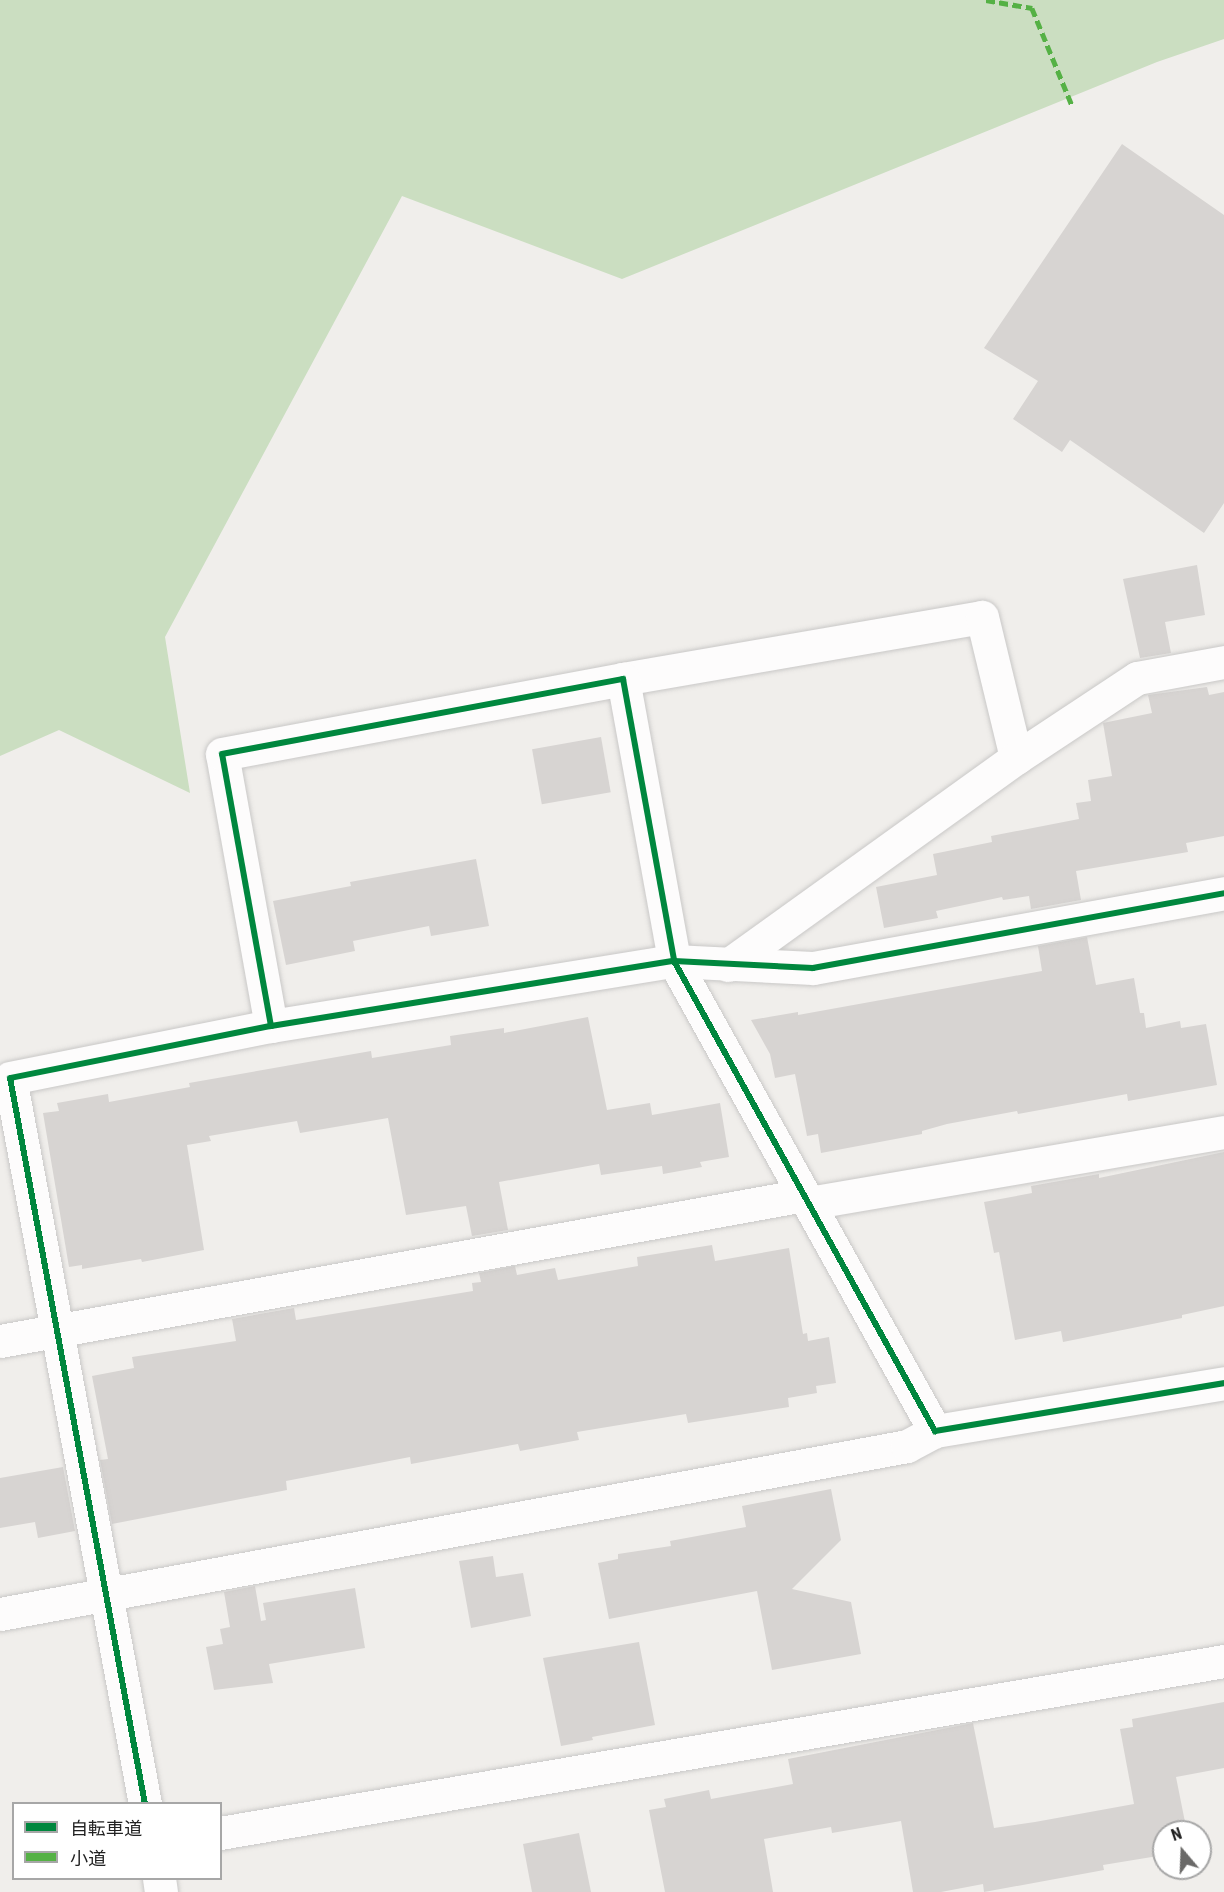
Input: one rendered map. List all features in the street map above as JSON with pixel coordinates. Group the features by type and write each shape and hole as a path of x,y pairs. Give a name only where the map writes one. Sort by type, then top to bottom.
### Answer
{"street":[{"path":"271,1026 222,754 623,679 982,616 1016,758"},
{"path":"728,965 1016,758 1137,678 1224,662"},
{"path":"623,679 674,961 935,1431"},
{"path":"145,1802 56,1330 5,1079 271,1026 674,961 813,968 1224,893"},
{"path":"0,1341 806,1199 1224,1132"},
{"path":"0,1614 907,1446 935,1431 1224,1383"},
{"path":"222,1833 1224,1660"}],"green space":[{"path":"0,0 1224,0 1224,39 1157,62 622,279 402,196 165,637 190,793 59,730 0,756"}],"building":[{"path":"1122,144 1224,215 1224,503 1204,533 1070,440 1062,452 1013,419 1038,381 984,348"},
{"path":"1197,565 1205,615 1165,622 1171,653 1140,658 1123,579"},
{"path":"1207,687 1209,695 1224,692 1224,836 1186,843 1188,852 1076,871 1081,900 1031,909 1029,896 1003,900 1002,897 936,911 938,918 884,928 876,887 937,875 933,854 992,842 991,836 1079,819 1076,803 1091,801 1088,780 1112,776 1103,723 1152,713 1148,695"},
{"path":"601,737 611,792 542,804 532,749"},
{"path":"476,859 489,926 431,936 429,926 353,941 355,951 286,965 273,901 351,886 350,882"},
{"path":"1087,937 1096,985 1134,978 1140,1013 1144,1013 1146,1028 1180,1021 1181,1028 1206,1024 1217,1085 1128,1101 1127,1094 1018,1114 1017,1111 947,1124 922,1131 922,1134 821,1153 818,1134 807,1136 795,1074 775,1078 770,1054 751,1020 798,1012 798,1015 1042,971 1038,946"},
{"path":"588,1017 607,1110 650,1103 652,1115 720,1103 729,1157 700,1162 702,1167 663,1174 662,1166 601,1175 599,1164 499,1182 508,1230 472,1236 466,1206 406,1215 388,1118 300,1133 297,1121 209,1136 211,1141 187,1145 204,1250 142,1262 141,1259 82,1269 82,1265 69,1267 43,1113 59,1111 57,1103 108,1094 109,1102 190,1087 189,1083 371,1051 372,1058 451,1045 450,1036 504,1028 504,1033"},
{"path":"1224,1152 1224,1306 1182,1315 1182,1318 1063,1342 1061,1331 1015,1340 999,1252 994,1253 984,1202 1032,1193 1031,1186 1099,1174 1099,1178"},
{"path":"712,1245 715,1261 789,1248 803,1334 807,1333 808,1341 829,1337 836,1383 816,1386 817,1393 788,1398 789,1407 688,1423 686,1414 577,1432 579,1440 520,1451 518,1444 411,1464 410,1457 286,1481 287,1490 112,1524 100,1460 108,1459 92,1376 134,1368 132,1357 236,1341 232,1319 294,1308 296,1320 473,1291 472,1283 481,1282 479,1273 515,1266 517,1275 555,1268 558,1280 638,1266 637,1257"},
{"path":"63,1467 75,1531 38,1538 35,1522 0,1528 0,1478"},
{"path":"831,1489 841,1540 792,1589 851,1602 861,1654 772,1670 757,1591 609,1619 598,1563 618,1559 618,1554 671,1546 670,1541 746,1527 742,1506"},
{"path":"493,1556 496,1577 523,1573 531,1616 471,1628 459,1561"},
{"path":"255,1586 261,1621 266,1620 263,1603 355,1588 365,1648 269,1664 273,1683 214,1690 206,1647 223,1644 220,1629 230,1627 224,1592"},
{"path":"639,1642 655,1725 592,1737 593,1740 561,1746 543,1658"},
{"path":"1224,1702 1224,1768 1176,1777 1185,1820 1152,1820 1152,1857 1103,1865 1104,1870 984,1892 983,1884 941,1892 913,1892 901,1821 832,1833 831,1827 764,1839 773,1892 665,1892 649,1810 666,1807 664,1799 709,1790 711,1799 793,1784 788,1759 973,1723 994,1828 1035,1822 1134,1804 1120,1729 1133,1727 1132,1719"},
{"path":"579,1833 591,1892 532,1892 523,1844"}],"marked path":[{"path":"986,0 1032,8 1072,105"}],"cycle path":[{"path":"271,1026 222,754 623,679 674,961 935,1431 1224,1383"},
{"path":"145,1802 10,1078 271,1026 674,961 813,968 1224,893"}]}
